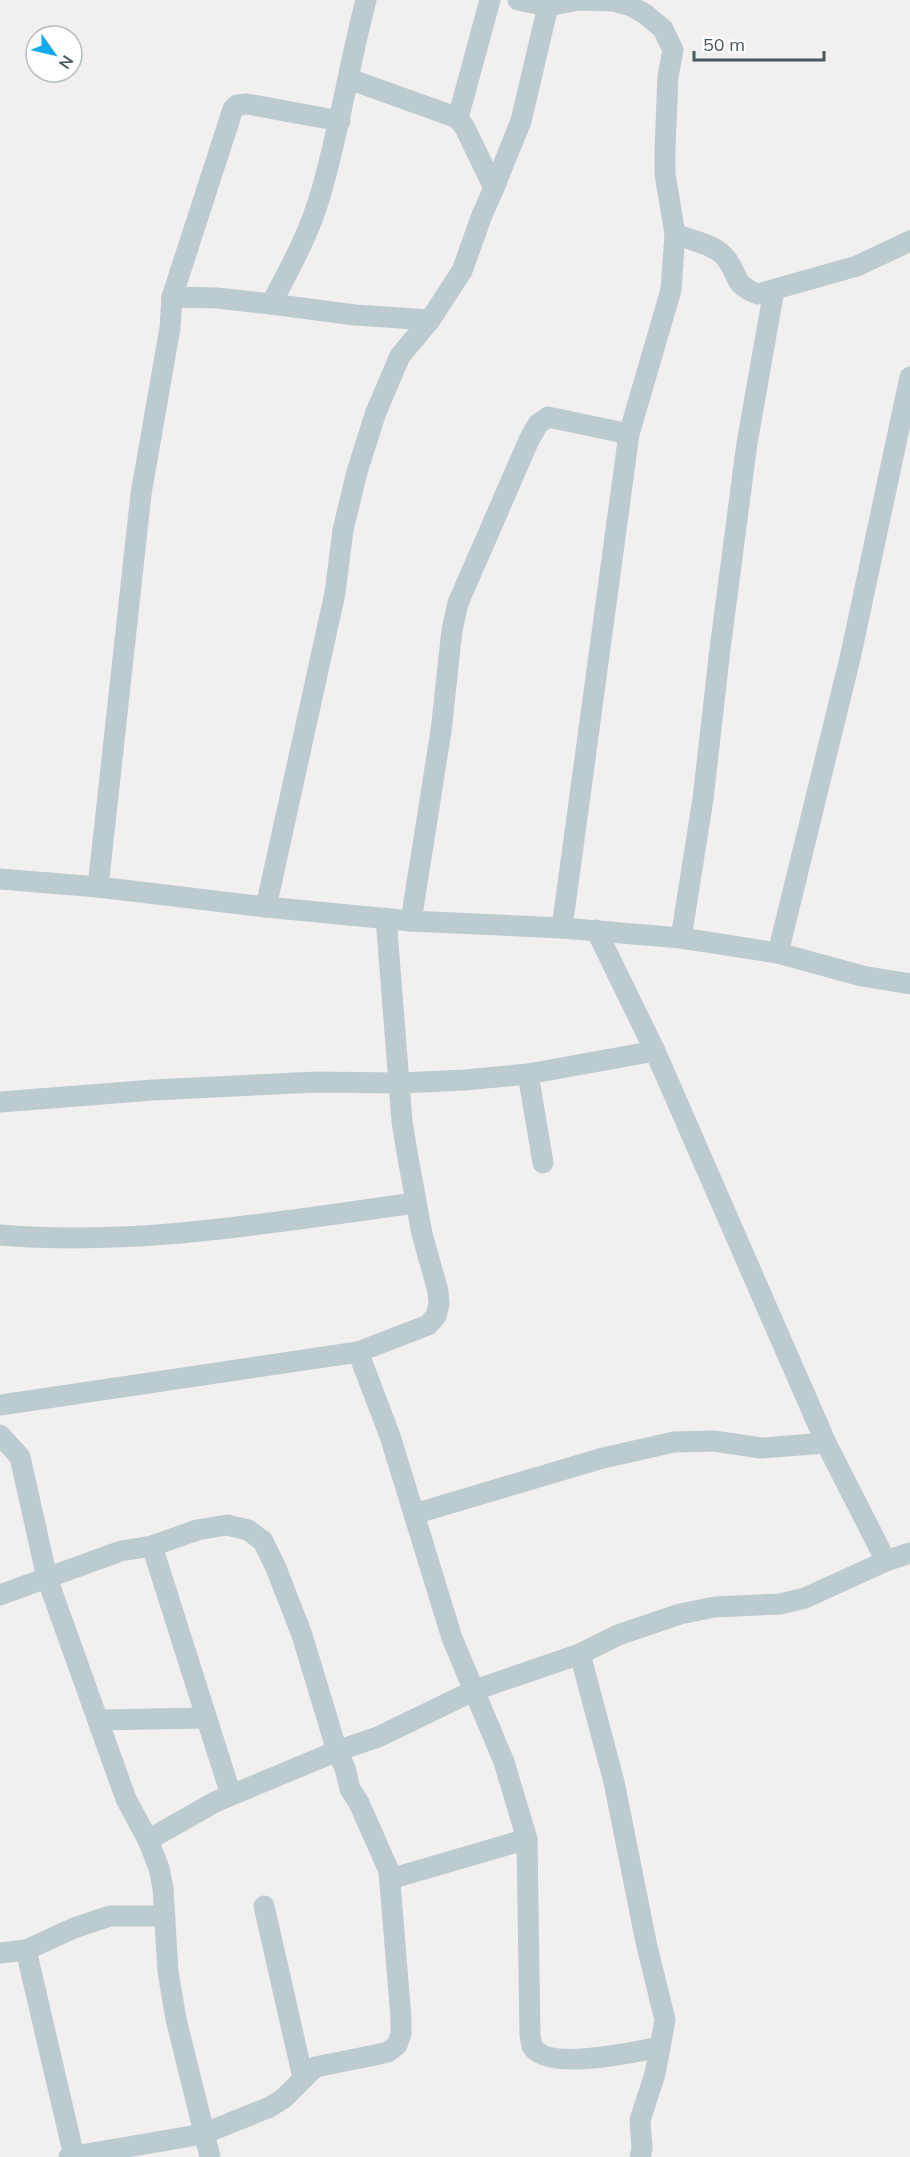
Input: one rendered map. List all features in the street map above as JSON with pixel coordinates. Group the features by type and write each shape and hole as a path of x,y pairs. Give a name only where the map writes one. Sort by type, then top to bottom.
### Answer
{"street":[{"path":"271,304 290,268 320,198 340,121 366,0"},
{"path":"458,118 490,0"},
{"path":"518,0 548,6 578,0 613,2 631,6 663,29 673,50 668,76 665,174 675,234 671,290 629,434 562,928"},
{"path":"266,907 335,593 343,530 357,472 376,412 400,356 429,320 462,270 521,121 548,6"},
{"path":"349,79 458,118 495,188"},
{"path":"98,887 141,494 170,328 172,297 233,109 237,105 247,104 340,121"},
{"path":"675,234 718,250 725,257 737,282 758,294 857,266 910,240"},
{"path":"681,938 704,799 720,649 747,443 774,290"},
{"path":"172,297 217,298 355,315 429,320"},
{"path":"778,953 851,654 910,377"},
{"path":"411,921 441,731 456,612 529,440 538,424 548,417 629,434"},
{"path":"0,879 98,887 411,921 596,930 681,938 778,953 862,976 910,984"},
{"path":"0,1405 358,1352 428,1324 436,1316 439,1304 438,1291 422,1234 402,1121 386,918"},
{"path":"596,930 656,1051 826,1443 886,1561"},
{"path":"0,1102 153,1090 317,1082 400,1083 528,1074 656,1051"},
{"path":"528,1074 543,1163"},
{"path":"0,1235 90,1239 165,1235 416,1203"},
{"path":"358,1352 390,1436 452,1638 504,1762 527,1839 532,2046 542,2054 569,2060 660,2047"},
{"path":"0,1435 20,1457 47,1578 126,1799 148,1840 159,1868 168,1972 176,2019 210,2157"},
{"path":"414,1514 603,1458 674,1442 714,1441 761,1448 826,1443"},
{"path":"0,1595 121,1551 152,1546 197,1530 228,1526 248,1530 263,1541 302,1635 350,1789 390,1879 401,2034 397,2045 388,2052 315,2067 279,2103 203,2134 71,2157 26,1950"},
{"path":"152,1546 231,1795"},
{"path":"148,1840 231,1795 413,1722 475,1690 580,1654 618,1635 680,1614 715,1607 780,1604 805,1598 886,1561 910,1553"},
{"path":"580,1654 614,1782 646,1942 664,2015 665,2024 655,2074 640,2120 642,2149 640,2157"},
{"path":"98,1720 206,1718"},
{"path":"390,1879 527,1839"},
{"path":"264,1906 303,2078"},
{"path":"0,1953 26,1950 74,1928 110,1916 164,1916"}]}
